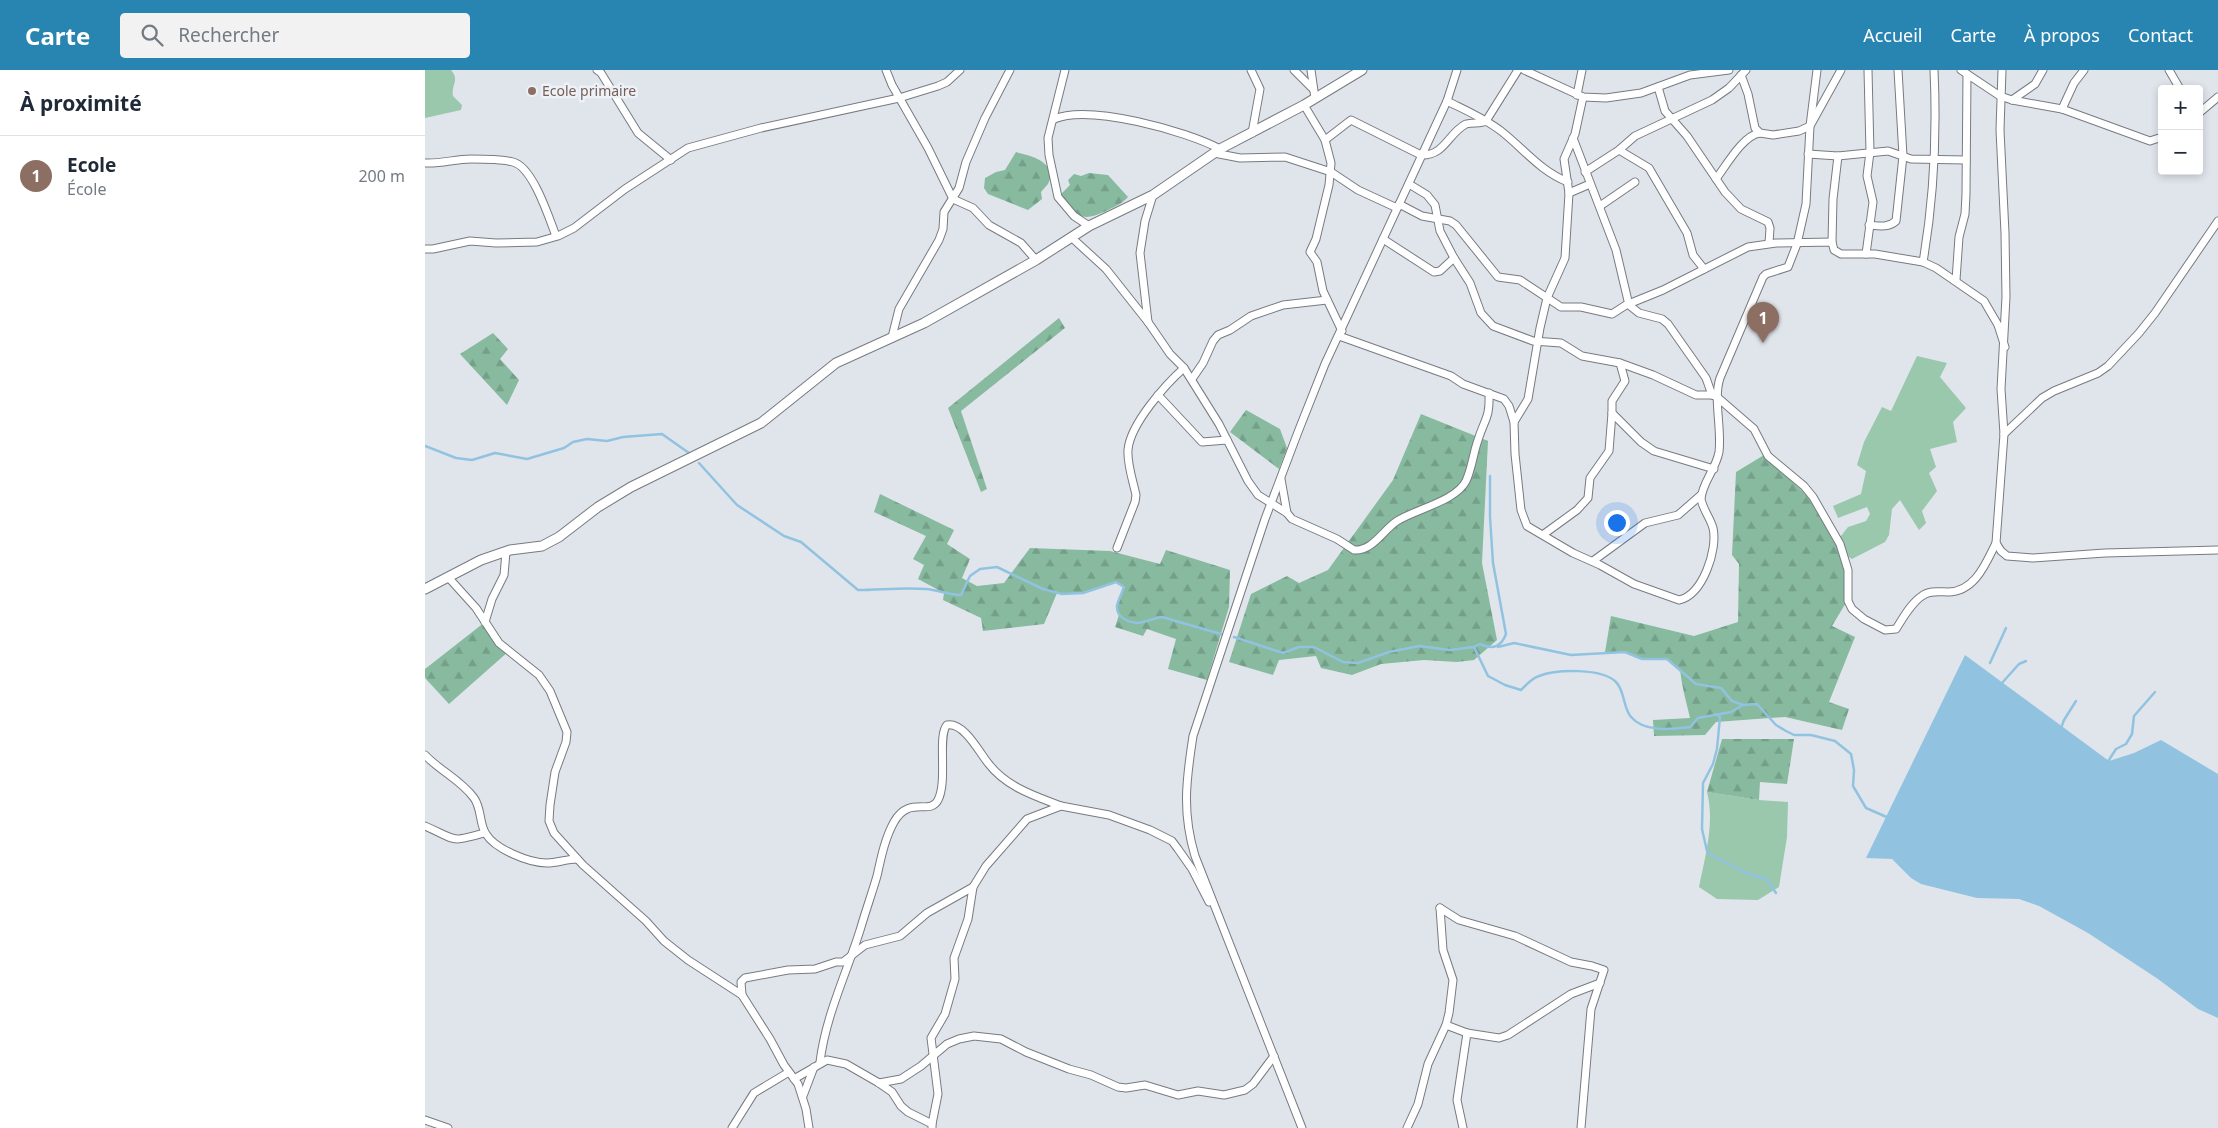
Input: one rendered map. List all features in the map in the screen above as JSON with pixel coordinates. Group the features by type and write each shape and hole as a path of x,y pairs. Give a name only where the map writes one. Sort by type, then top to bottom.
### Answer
{"street":[{"path":"597,70 601,73 638,133 671,160"},
{"path":"887,70 899,98 928,148 953,199 973,208 989,225 1021,243 1036,260"},
{"path":"425,249 470,242 496,244 537,242 556,236 575,228 625,189 688,148 761,128 899,98 947,82 959,70"},
{"path":"892,338 899,309 939,240 943,229 944,212 963,180 966,162 985,118 1010,70"},
{"path":"1065,70 1048,138 1049,155 1058,196 1074,216 1089,226"},
{"path":"1251,70 1260,89 1252,133"},
{"path":"1295,70 1314,94"},
{"path":"1311,70 1314,94"},
{"path":"425,589 481,560 506,552 542,546 559,537 598,507 631,487 761,423 835,363 924,323 1036,260 1089,226 1153,194 1217,151 1304,105 1314,94 1362,70"},
{"path":"1302,1128 1217,914 1187,831 1187,772 1193,736 1271,502 1315,389 1447,101 1457,70"},
{"path":"1325,140 1351,120 1421,155 1428,155 1440,150 1467,124 1486,121 1517,70"},
{"path":"1524,70 1580,96 1623,96 1657,87 1690,75 1729,70"},
{"path":"1514,422 1529,399 1537,342 1547,298 1565,258 1569,193 1564,159 1573,138 1580,96 1581,70"},
{"path":"1593,561 1645,523 1678,515 1701,495 1714,469 1719,444 1715,396 1719,378 1763,277 1789,266 1797,244 1806,204 1810,126 1817,70"},
{"path":"1716,179 1747,139 1755,134 1760,133 1773,136 1799,131 1810,126 1841,70"},
{"path":"1866,254 1873,202 1867,176 1870,152 1869,70"},
{"path":"1869,225 1891,225 1896,221 1903,156 1898,70"},
{"path":"1923,262 1933,195 1936,116 1934,70"},
{"path":"1573,138 1616,250 1629,305 1639,313 1662,320 1668,324 1701,371 1715,396 1754,429 1768,456 1804,486 1813,497 1840,544 1848,570 1849,606 1860,617 1885,630 1892,630 1896,629 1921,596 1939,591 1959,590 1969,586 1978,575 1997,543 2004,434 2001,389 2005,347 2006,259 2000,96 2001,70"},
{"path":"2012,100 2035,84 2043,70"},
{"path":"2062,108 2074,83 2084,70"},
{"path":"2169,70 2178,85"},
{"path":"1964,72 2000,96 2012,100 2062,108 2150,141 2158,138"},
{"path":"1956,280 1959,237 1965,214 1964,72"},
{"path":"1585,172 1619,150 1635,136 1712,100 1743,73 1755,128 1760,133"},
{"path":"1657,87 1663,107 1687,136 1716,179 1741,209 1768,222 1770,228 1769,243"},
{"path":"2203,108 2218,97"},
{"path":"1447,101 1486,121 1513,141 1534,162 1568,182"},
{"path":"1304,105 1325,140 1331,157 1331,172 1316,239 1309,250 1317,262 1321,286 1340,333 1451,376 1463,384 1489,393 1507,402 1514,422 1515,454 1524,520 1527,526 1544,534 1573,553 1593,561 1634,584 1671,598 1684,599 1700,581 1713,555 1713,527 1702,505 1701,495"},
{"path":"1054,119 1075,114 1121,119 1191,136 1217,151 1240,158 1280,156 1331,172 1359,190 1418,214 1438,220 1450,221 1459,227 1496,276 1520,280 1561,307 1581,307 1612,314 1748,247 1769,243 1832,242"},
{"path":"1619,150 1642,162 1649,168 1687,233 1693,255 1704,269"},
{"path":"1808,154 1838,156 1887,151 1911,159 1966,160"},
{"path":"1838,156 1833,199 1832,242 1834,250 1841,254 1866,254 1923,262 1956,280 1984,301 1998,325 2005,347"},
{"path":"425,163 469,159 513,162 522,167 534,184 556,236"},
{"path":"1600,206 1635,182"},
{"path":"1409,184 1432,200 1437,209 1439,228 1454,258 1467,277 1477,306 1489,323 1537,342 1561,343 1581,356 1620,363 1653,375 1695,395 1715,396"},
{"path":"1569,193 1590,184"},
{"path":"1148,322 1140,253 1145,221 1153,194"},
{"path":"2004,434 2041,398 2098,374 2109,366 2155,313 2218,220"},
{"path":"1071,237 1105,269 1148,322 1170,354 1192,379 1248,481 1258,495 1287,512 1292,519 1337,539 1354,550 1370,546 1398,521 1455,492 1464,484 1471,468 1477,441 1489,414 1489,393"},
{"path":"1383,239 1434,272 1440,271 1454,258"},
{"path":"1192,379 1218,335 1230,330 1251,316 1283,306 1327,300"},
{"path":"1544,534 1577,510 1588,498 1590,478 1609,450 1612,401 1625,380 1620,363"},
{"path":"1117,548 1135,502 1129,445 1136,428 1157,395 1184,368"},
{"path":"1157,395 1202,442 1227,440"},
{"path":"1612,413 1641,442 1654,451 1714,469"},
{"path":"1281,479 1287,512"},
{"path":"1997,543 2001,551 2007,556 2033,558 2218,550"},
{"path":"485,622 492,599 504,575 506,552"},
{"path":"448,577 477,608 499,643 543,680 550,690 567,732 566,742 555,772 549,805 549,821 554,833 577,859 646,921 664,941 688,960 742,994 795,1079 803,1097 809,1128"},
{"path":"820,1062 832,1004 852,954 894,822 907,807 934,805 938,800 943,775 943,732 947,725 957,727 972,740 988,763 1011,784 1023,791 1061,806 1109,815 1150,830 1172,841 1187,860 1217,914"},
{"path":"425,755 462,785 475,799 480,811 484,833 492,844 536,862 547,863 577,859"},
{"path":"795,1079 820,1062 827,1060 846,1064 892,1092 903,1109 932,1126 938,1094 931,1038 945,1014 955,979 954,958 968,918 973,887 985,866 1027,819 1061,806"},
{"path":"425,826 451,840 459,840 484,833"},
{"path":"742,994 741,982 745,978 788,970 815,969 843,962 865,945 900,936 927,913 973,887"},
{"path":"1407,1128 1418,1104 1428,1064 1446,1025 1453,980 1443,950 1440,908 1459,920 1515,936 1571,962 1603,970 1591,1009 1581,1128"},
{"path":"1446,1025 1467,1033 1499,1038 1508,1035 1571,994 1600,983"},
{"path":"1463,1128 1457,1100 1467,1033"},
{"path":"879,1083 901,1079 947,1044 965,1037 995,1037 1026,1052 1069,1069 1091,1075 1118,1087 1126,1088 1145,1084 1178,1095 1198,1091 1224,1095 1245,1090 1253,1084 1274,1056"},
{"path":"803,1097 814,1067"},
{"path":"732,1128 754,1093 789,1072"},
{"path":"425,1120 448,1128"}],"green space":[{"path":"425,70 451,70 455,77 453,96 462,105 461,110 425,118"},
{"path":"1016,152 1042,161 1052,174 1048,184 1041,192 1042,199 1028,210 988,194 984,188 985,178 1005,170"},
{"path":"1089,173 1108,175 1128,197 1099,214 1086,217 1075,213 1058,197 1070,185 1068,180 1074,174 1081,176"},
{"path":"1059,318 1065,328 961,411 987,489 981,492 948,408"},
{"path":"493,333 508,349 500,359 519,380 507,405 460,354"},
{"path":"1917,356 1947,363 1940,377 1966,408 1953,422 1957,442 1930,449 1936,467 1929,473 1937,491 1922,511 1926,523 1919,530 1900,500 1892,509 1889,535 1885,542 1852,559 1840,552 1837,541 1848,527 1866,521 1870,514 1867,507 1838,518 1833,506 1861,494 1866,471 1857,465 1864,442 1882,407 1891,411"},
{"path":"1246,410 1280,429 1287,448 1279,469 1230,432"},
{"path":"1421,414 1488,441 1482,563 1497,640 1474,660 1457,662 1424,660 1381,664 1352,675 1321,668 1316,656 1279,660 1273,675 1229,662 1251,594 1287,576 1299,583 1328,570 1393,480"},
{"path":"1764,455 1814,502 1846,564 1847,601 1832,626 1855,637 1829,702 1849,709 1842,730 1785,717 1716,722 1705,735 1654,736 1653,720 1690,718 1680,669 1667,659 1642,659 1625,652 1605,652 1611,616 1694,636 1738,622 1739,564 1732,555 1736,472"},
{"path":"880,494 954,530 947,544 970,559 962,578 977,586 1004,583 1030,548 1110,551 1160,564 1166,550 1230,570 1229,607 1207,680 1168,669 1176,639 1147,629 1143,636 1115,627 1119,615 1117,608 1124,588 1116,582 1083,593 1057,593 1044,624 983,631 981,618 943,600 944,593 918,579 924,565 913,559 926,536 874,512"},
{"path":"485,622 509,651 449,704 425,678 425,669"},
{"path":"1722,739 1794,739 1787,784 1760,782 1759,800 1707,792"},
{"path":"1707,792 1759,800 1788,802 1787,837 1779,887 1758,900 1717,899 1699,887 1710,828"}],"water":[{"path":"1965,655 2109,761 2134,753 2161,740 2218,774 2218,1018 2198,1009 2158,979 2088,933 2039,906 2019,899 1977,898 1921,884 1911,878 1892,859 1866,858"}],"waterway":[{"path":"425,446 456,458 472,460 495,453 527,459 564,448 573,442 587,439 607,441 623,437 662,434 689,453"},
{"path":"699,463 737,505 784,536 801,542 858,590 917,588 961,595 970,576 980,569 997,567 1043,589 1062,594 1083,593 1116,582 1124,587 1118,601 1117,611 1122,618 1130,622 1139,623 1162,617 1221,634"},
{"path":"1474,647 1480,644 1489,647 1496,646 1502,642 1506,634 1493,563 1490,476"},
{"path":"1990,663 2006,628"},
{"path":"1234,637 1283,653 1299,647 1314,647 1343,662 1358,663 1389,652 1419,646 1450,650 1474,647 1488,676 1505,685 1521,690 1534,678 1547,674 1568,671 1601,674 1609,677 1619,686 1631,717 1644,726 1651,728 1675,729 1690,727 1698,718 1731,712 1743,705 1757,704 1776,725 1786,731 1794,735 1811,735 1835,741 1851,754 1854,770 1853,786 1866,808 1889,818"},
{"path":"1498,647 1514,643 1571,655 1625,652 1642,659 1667,659 1696,684 1721,688 1732,701 1743,705"},
{"path":"2002,683 2019,664 2026,661"},
{"path":"2107,763 2116,749 2126,744 2132,734 2134,716 2155,692"},
{"path":"2061,728 2076,701"},
{"path":"1716,714 1720,717 1717,749 1713,764 1703,783 1702,829 1707,851 1748,874 1766,879 1776,893"}],"place":[{"name":"Ecole primaire","path":"532,91"},
{"name":"Ecole","path":"1763,343"}]}
